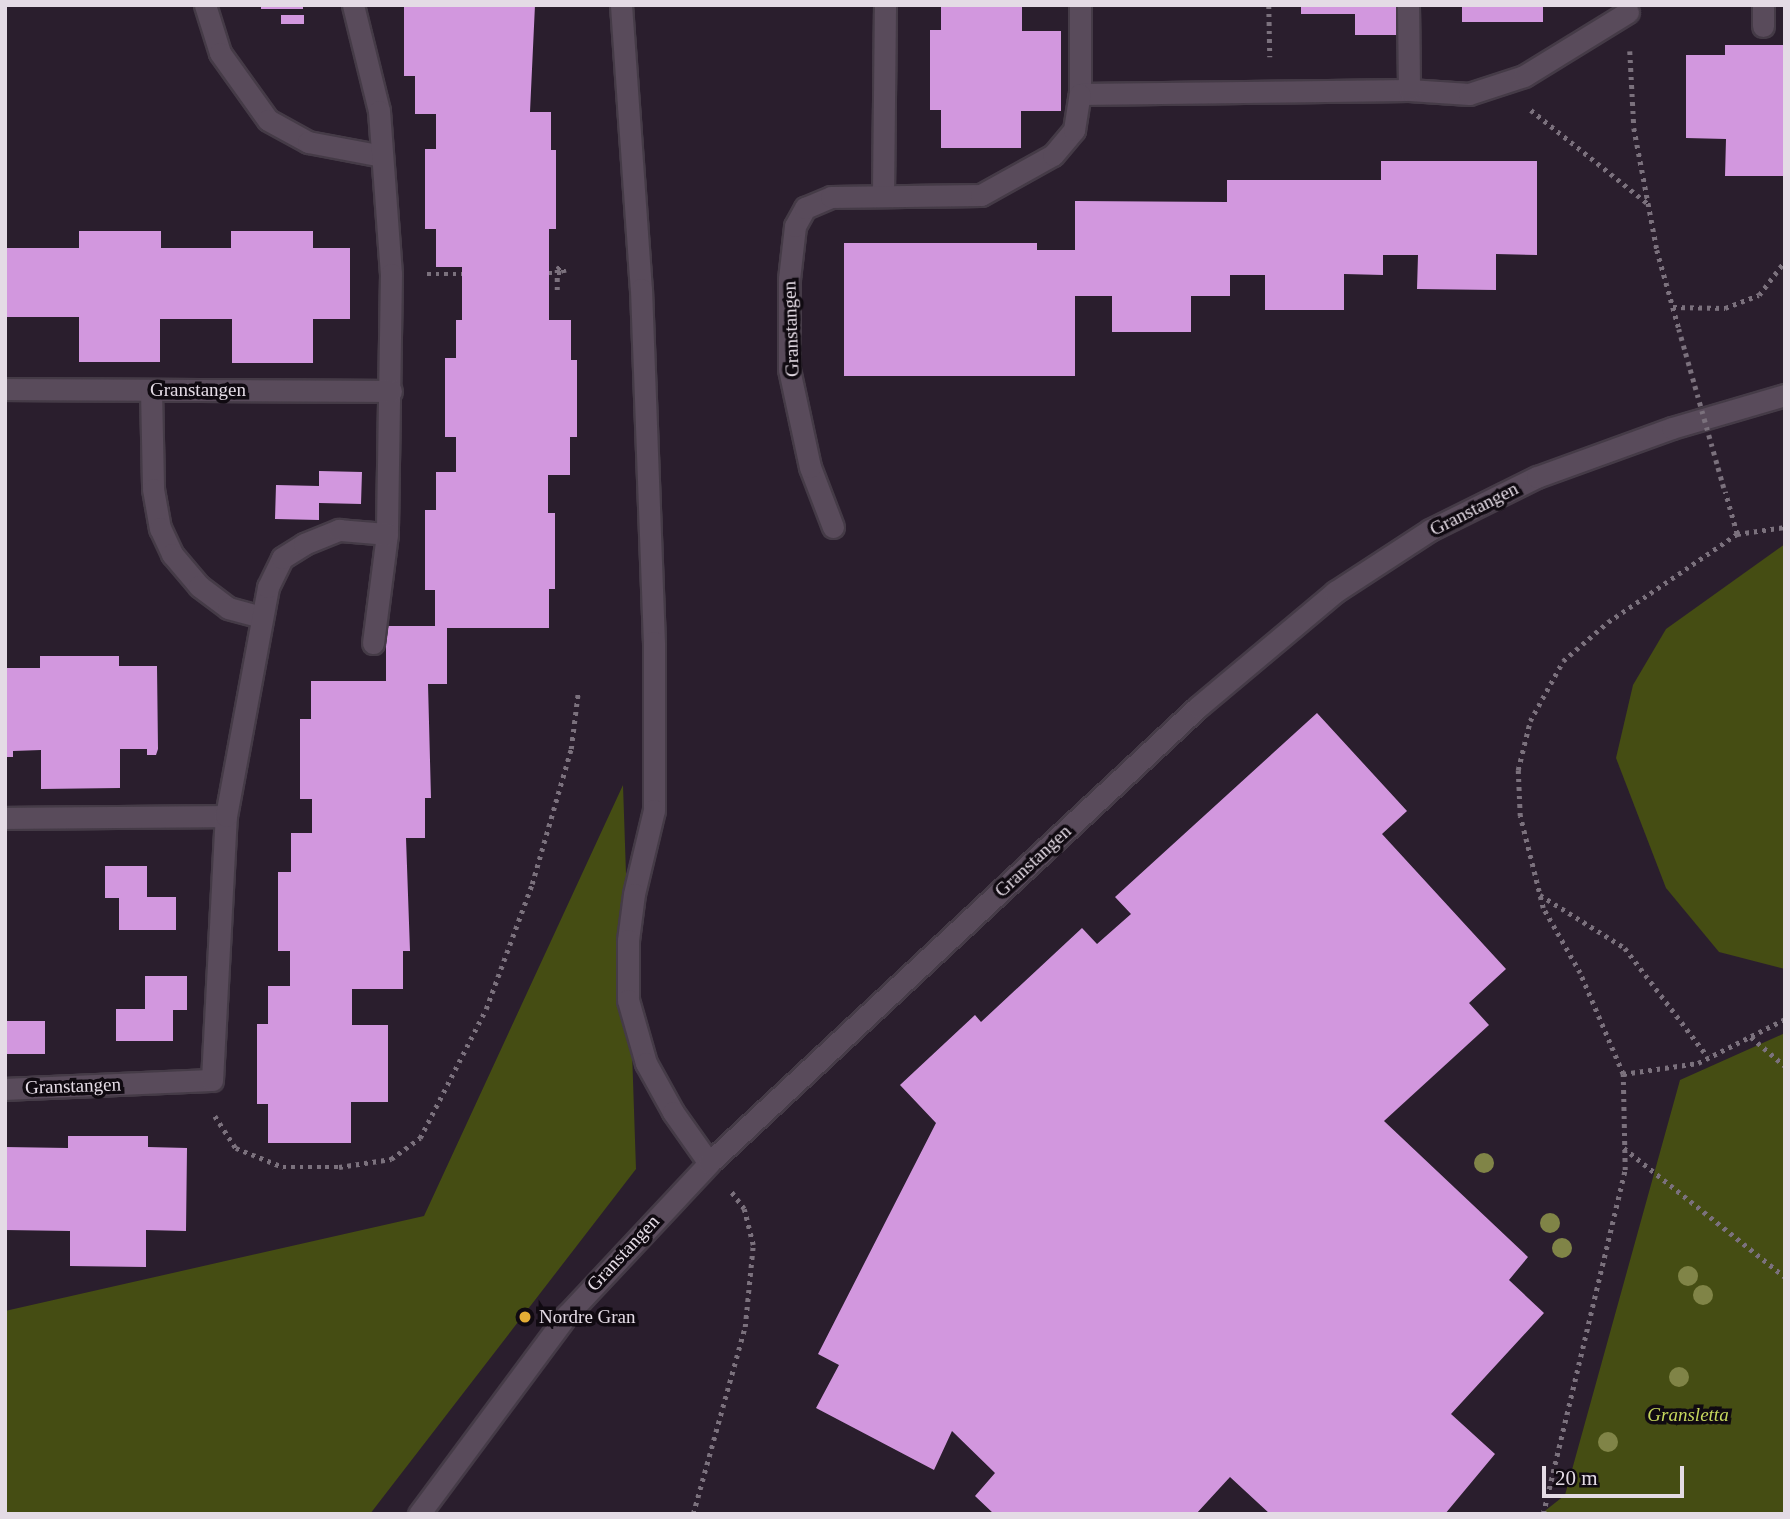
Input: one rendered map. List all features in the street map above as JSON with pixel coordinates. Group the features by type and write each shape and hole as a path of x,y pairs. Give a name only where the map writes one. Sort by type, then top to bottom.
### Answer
{"street":[{"path":"205,5 220,53 268,120 308,142 382,156"},
{"path":"353,5 379,110 391,274 387,534 373,643"},
{"path":"621,5 641,289 654,642 654,810 634,894 628,940 628,1000 646,1063 673,1112 709,1163"},
{"path":"883,195 885,5"},
{"name":"Granstangen","path":"834,527 810,467 789,369 789,279 795,226 805,208 831,197 981,195 1053,155 1074,130 1080,94 1080,5"},
{"path":"1408,5 1409,90"},
{"path":"1080,94 1409,90 1469,93 1499,84 1575,48 1628,12"},
{"name":"Granstangen","path":"5,389 391,391"},
{"path":"151,390 153,489 160,528 172,554 199,586 228,608 261,617"},
{"name":"Granstangen","path":"419,1514 567,1315 709,1163 1198,708 1335,592 1430,530 1537,477 1672,428 1785,395"},
{"path":"212,1080 226,816 261,617 282,558 340,530 387,534"},
{"path":"5,818 226,816"},
{"name":"Granstangen","path":"5,1089 212,1080"}],"path":[{"path":"1269,5 1271,92"},
{"path":"1628,12 1634,128 1647,204 1737,534"},
{"path":"1499,84 1647,204"},
{"path":"1673,307 1725,308 1759,295 1785,261"},
{"path":"549,273 561,273 563,273 564,267 557,269 557,273 557,281 557,290"},
{"path":"1543,1514 1625,1170 1623,1074 1540,895 1520,816 1518,770 1530,720 1563,661 1608,622 1737,534 1785,527"},
{"path":"212,1080 213,1114 236,1148 261,1162 283,1167 365,1163 391,1159 420,1138 486,1009 532,884 571,749 578,693"},
{"path":"1540,895 1625,948 1708,1057"},
{"path":"1623,1074 1708,1057 1785,1019"},
{"path":"1751,1036 1785,1066"},
{"path":"1624,1148 1785,1277"},
{"path":"693,1514 745,1327 753,1245 744,1209 709,1163"}],"green space":[{"path":"1785,544 1785,969 1719,952 1666,888 1616,758 1633,685 1666,629"},
{"path":"623,785 636,1169 370,1514 5,1514 5,1311 424,1216"},
{"name":"Gransletta","path":"1785,1033 1785,1514 1541,1514 1565,1495 1680,1080"}],"building":[{"path":"261,5 303,5 303,9 261,9"},
{"path":"404,5 535,5 530,112 551,112 551,150 556,150 556,229 549,229 549,320 571,320 571,360 577,360 577,437 570,437 570,475 548,475 548,513 555,513 555,589 549,589 549,628 447,628 447,684 428,684 431,798 425,798 425,838 406,838 410,951 403,951 403,989 352,989 352,1025 388,1025 388,1102 351,1102 351,1143 268,1143 268,1104 257,1104 257,1024 268,1024 268,986 290,986 290,951 278,951 278,872 291,872 291,833 312,833 312,799 300,799 300,719 311,719 311,681 386,681 386,626 435,626 435,590 425,590 425,510 436,510 436,472 456,472 456,437 445,437 445,358 456,358 456,320 462,320 462,267 436,267 436,229 425,229 425,149 436,149 436,114 415,114 415,76 404,76"},
{"path":"941,5 1022,5 1022,31 1061,31 1061,111 1021,111 1021,148 941,148 941,110 930,110 930,30 941,30"},
{"path":"1301,5 1399,5 1399,35 1355,35 1355,14 1301,14"},
{"path":"1462,5 1543,5 1543,22 1462,22"},
{"path":"281,15 304,15 304,24 281,24"},
{"path":"1725,45 1785,45 1785,176 1725,176 1726,139 1686,138 1686,55 1725,55"},
{"path":"1381,161 1537,161 1537,255 1496,254 1496,290 1417,289 1418,255 1383,255 1383,275 1344,274 1344,310 1265,310 1265,275 1230,275 1230,296 1191,296 1191,332 1112,332 1112,296 1075,296 1075,376 844,376 844,243 1037,243 1037,250 1075,250 1075,201 1227,202 1227,180 1381,180"},
{"path":"79,231 161,231 161,248 231,248 231,231 313,231 313,248 350,248 350,319 313,319 313,363 232,363 232,319 160,319 160,362 79,362 79,317 5,317 5,248 79,248"},
{"path":"319,471 362,472 361,504 319,503 319,520 275,519 276,485 319,486"},
{"path":"40,656 119,656 119,666 157,666 158,749 156,755 147,755 147,749 120,749 120,788 41,789 41,750 13,751 13,757 5,757 5,668 40,668"},
{"path":"1317,713 1407,811 1382,834 1506,969 1469,1003 1489,1025 1384,1121 1528,1257 1509,1280 1544,1313 1451,1414 1495,1454 1445,1514 1270,1514 1230,1477 1196,1514 994,1514 975,1496 995,1473 952,1431 934,1470 816,1408 839,1365 818,1354 936,1123 900,1085 975,1015 981,1022 1082,928 1097,944 1131,914 1115,897"},
{"path":"105,866 147,866 147,897 176,897 176,930 119,930 119,898 105,898"},
{"path":"145,976 187,976 187,1010 173,1010 173,1041 116,1041 116,1009 145,1009"},
{"path":"5,1021 45,1021 45,1054 5,1054"},
{"path":"68,1136 148,1136 148,1147 187,1148 186,1231 146,1230 146,1267 70,1266 70,1231 5,1230 5,1147 68,1148"}],"place":[{"name":"Nordre Gran","path":"525,1317"}]}
